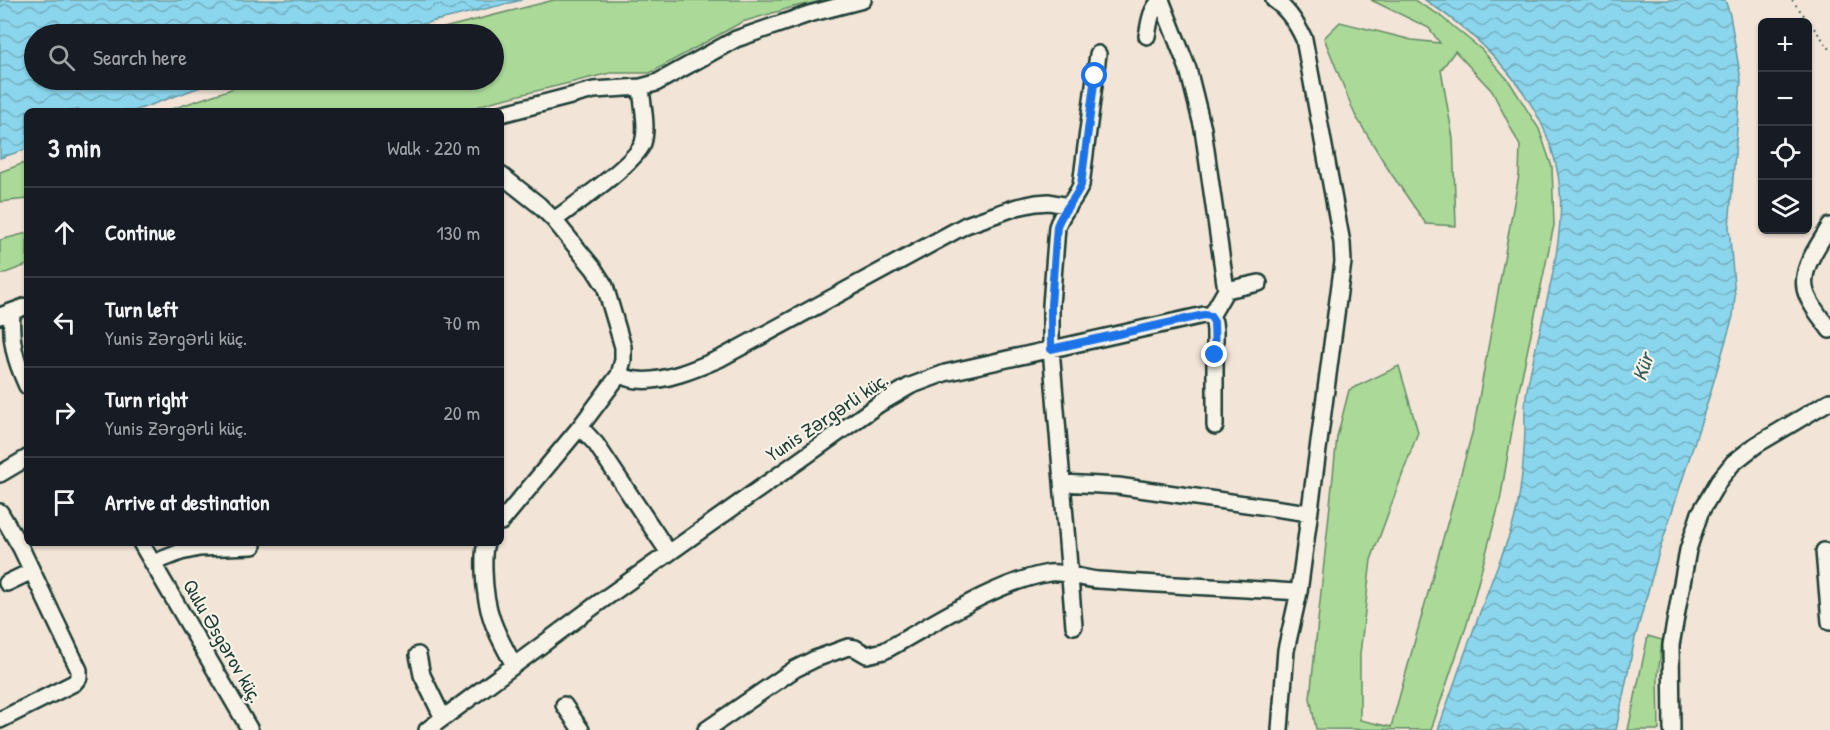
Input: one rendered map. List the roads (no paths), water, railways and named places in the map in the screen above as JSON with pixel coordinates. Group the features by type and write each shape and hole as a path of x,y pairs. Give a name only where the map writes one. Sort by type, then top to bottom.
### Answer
{"street":[{"path":"504,113 594,90 641,87 670,76 736,39 809,14 863,0"},
{"path":"1148,36 1150,14 1161,0 1188,69 1199,110 1226,290 1210,316 1214,322 1215,331 1215,426"},
{"path":"1274,0 1297,24 1304,39 1342,243 1340,288 1299,592 1286,650 1280,730"},
{"path":"1074,626 1051,349 1051,305 1057,226 1081,185 1098,54"},
{"path":"554,220 606,181 642,147 644,136 641,87"},
{"path":"504,177 554,220 605,286 623,347 623,360 619,375 580,427 504,518"},
{"path":"619,375 638,380 656,379 691,370 721,358 975,221 1036,203 1049,202 1069,206"},
{"path":"1830,226 1807,267 1804,280 1806,294 1830,330"},
{"path":"1226,290 1259,283"},
{"path":"24,307 6,314 14,353 24,378"},
{"name":"Yunis Zərgərli küç.","path":"427,730 669,553 879,404 910,386 945,373 1188,317 1210,316"},
{"path":"1672,730 1671,645 1688,550 1700,513 1720,479 1733,464 1756,445 1830,401"},
{"path":"580,427 596,444 669,553"},
{"path":"0,474 24,460"},
{"path":"1063,483 1118,486 1309,513"},
{"path":"0,512 32,571 79,670 79,677 74,683 0,720"},
{"name":"Qulu Əsgərov küç.","path":"143,546 250,730"},
{"path":"153,563 199,548 253,546"},
{"path":"485,546 485,591 489,613 495,632 514,665"},
{"path":"1824,551 1830,622"},
{"path":"7,583 32,571"},
{"path":"706,730 795,669 815,659 848,647 867,655 876,654 1007,586 1050,573 1097,580 1299,592"},
{"path":"418,655 422,675 443,718"},
{"path":"564,705 581,730"}],"water":[{"path":"0,0 522,0 422,24 24,24 24,90 192,90 142,108 24,108 24,150 0,158"},
{"name":"Kür","path":"1425,0 1725,0 1730,15 1741,80 1729,227 1735,296 1733,316 1659,552 1635,638 1616,730 1438,730 1515,517 1523,470 1526,395 1558,242 1560,186 1553,153 1541,122 1524,93 1503,66 1479,42"}]}
